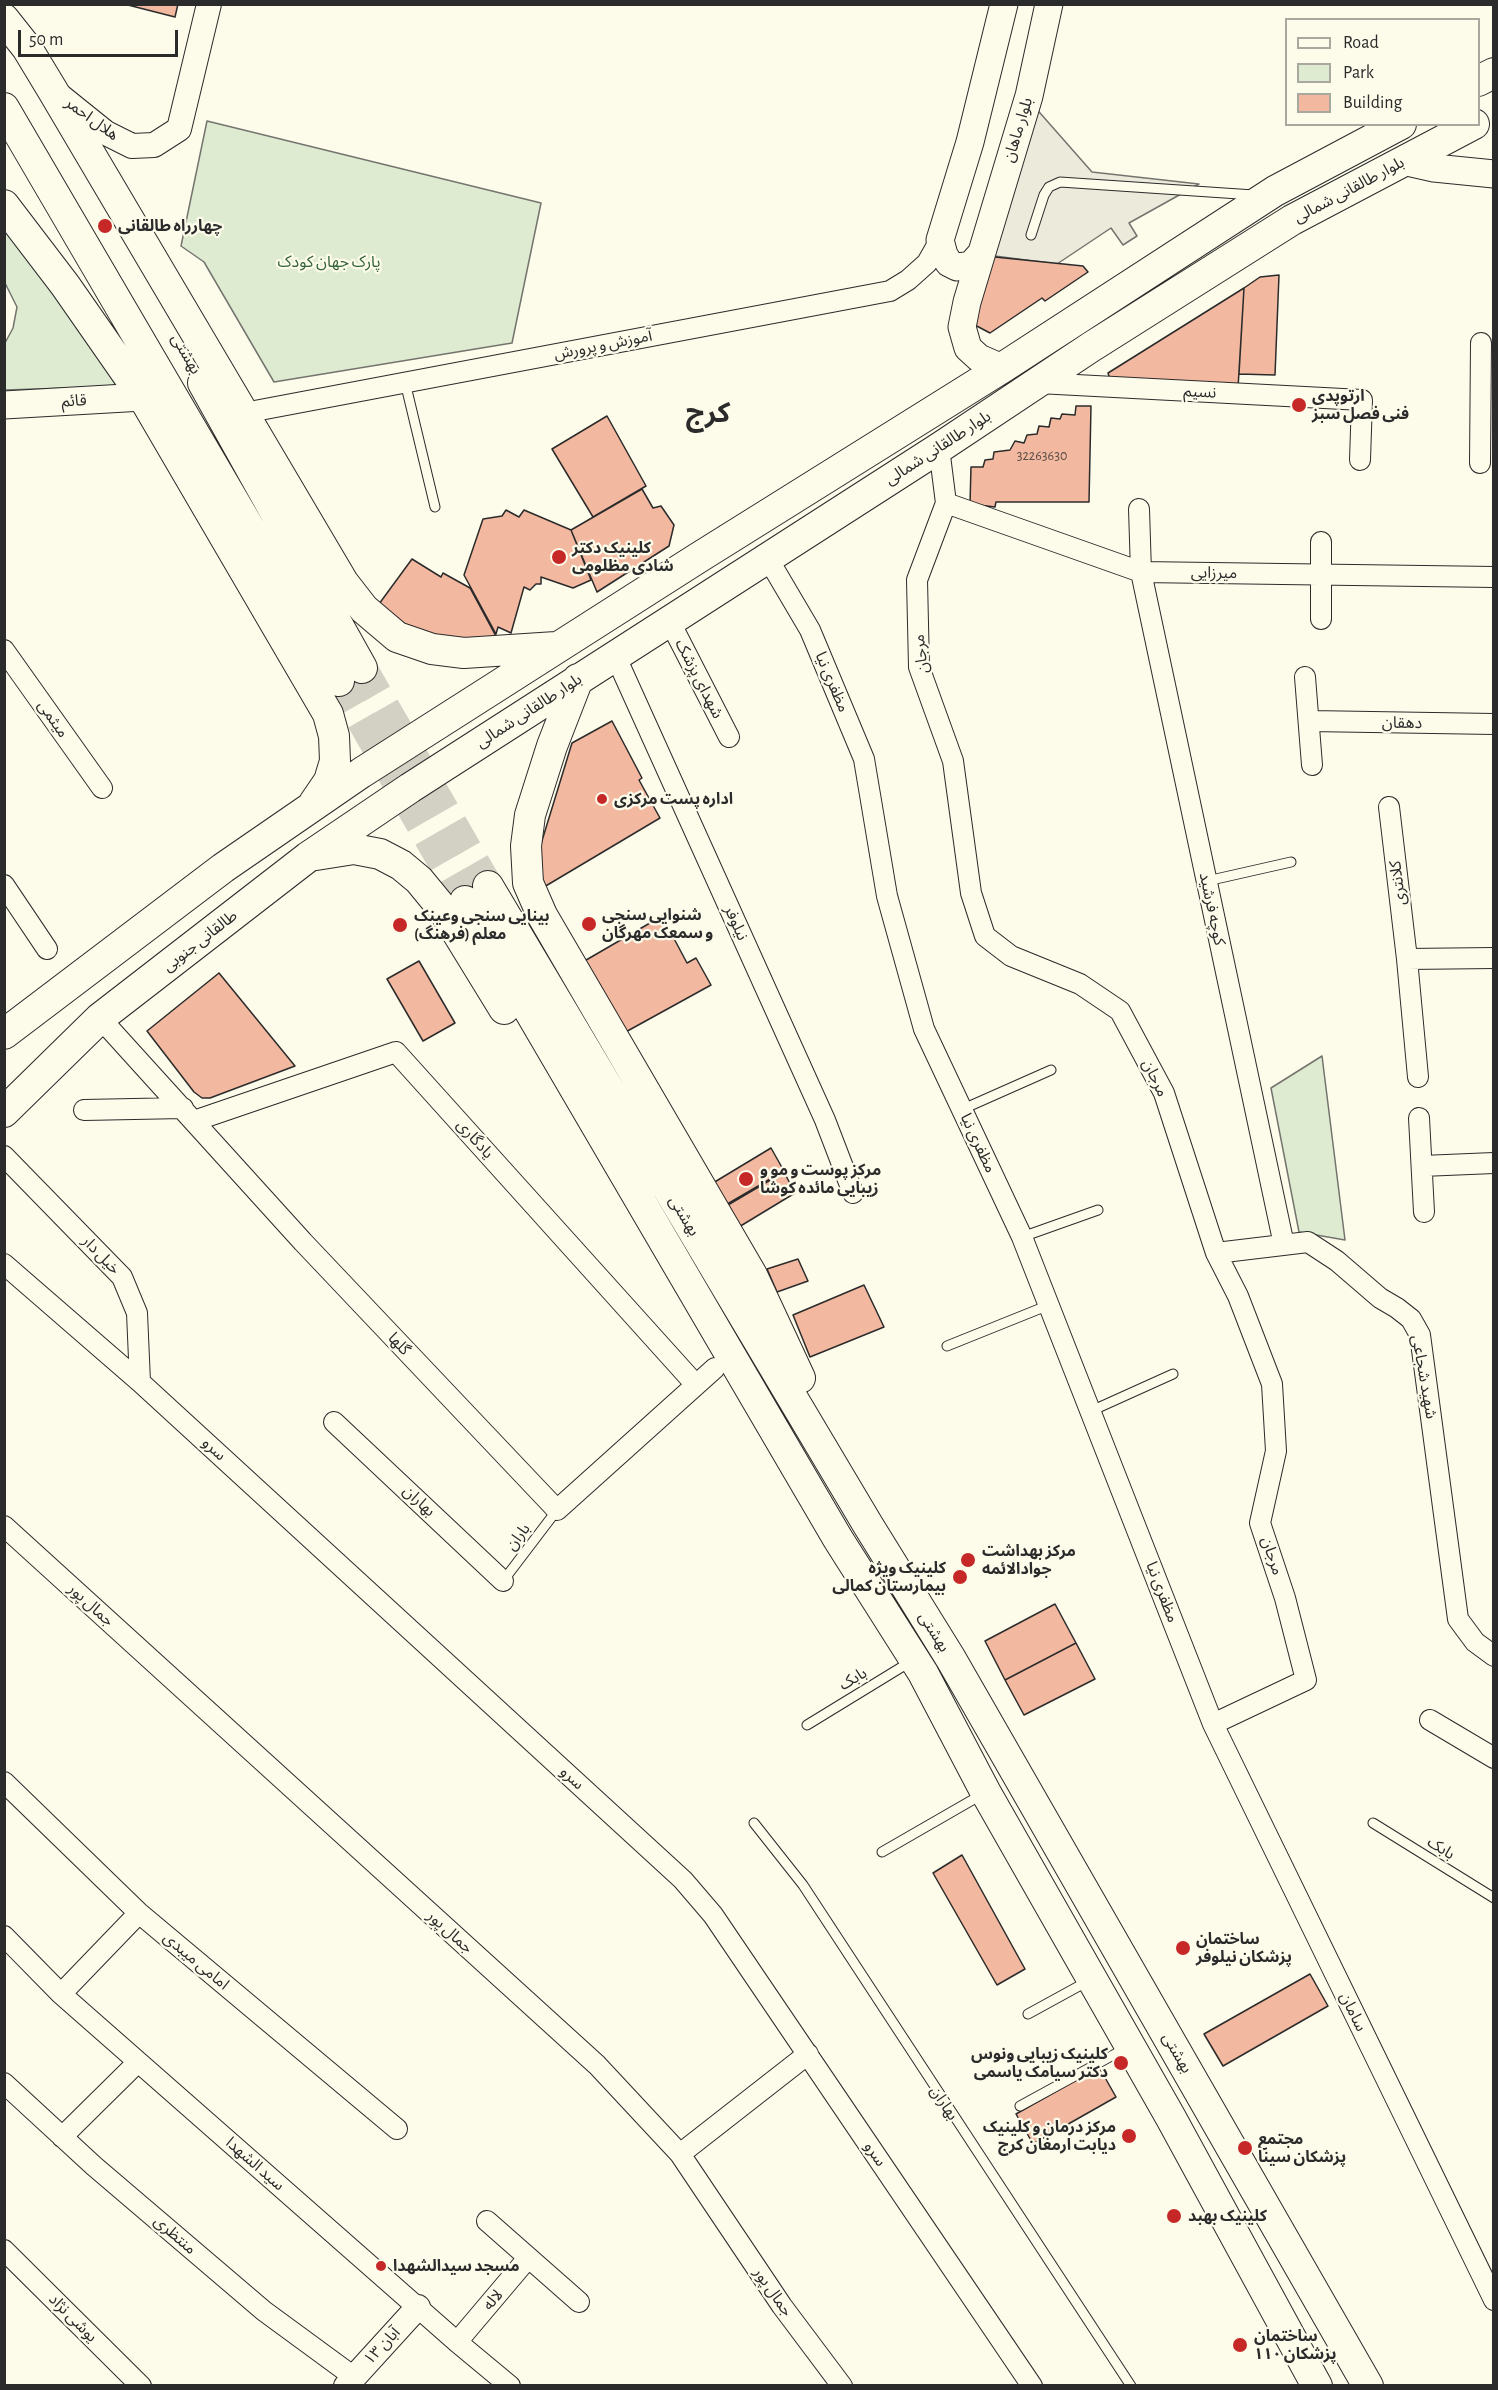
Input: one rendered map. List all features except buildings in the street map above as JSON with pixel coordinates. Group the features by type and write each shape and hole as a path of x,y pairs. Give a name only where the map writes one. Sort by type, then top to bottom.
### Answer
{"main road":[{"path":"980,255 971,265 957,267 950,263 944,255 940,240 970,142 1004,4"},
{"name":"بلوار ماهان","path":"1002,368 979,358 968,348 962,327 980,255 1029,96 1049,4"},
{"path":"4,19 27,48 343,582 364,609 398,637 432,649 464,653 559,647"},
{"name":"بهشتى","path":"4,44 213,400 351,674 4,108"},
{"path":"1480,80 1494,73"},
{"path":"1480,122 1494,115"},
{"path":"1398,126 1386,137 1384,148 1392,158 1434,168 1494,174"},
{"name":"بلوار طالقانی شمالی","path":"314,804 1002,368 1268,196 1302,175 1398,126"},
{"name":"بلوار طالقانی شمالی","path":"410,788 939,448 1101,341 1317,206 1470,126"},
{"path":"1302,175 1312,173 1323,176 1328,181 1324,197 1317,206"},
{"path":"4,205 65,285 143,397 328,714 334,736 335,760 329,781 314,804 223,868 4,1034"},
{"name":"قائم","path":"4,405 143,397"},
{"path":"578,679 552,746 530,815 526,846 528,883 542,915 752,1275 868,1525"},
{"name":"طالقانی جنوبی","path":"4,1112 100,1018 308,857 410,788"},
{"path":"308,857 354,849 380,854 401,865 419,880 442,908 706,1376 838,1539"},
{"name":"بهشتى","path":"1317,2385 1131,2045 986,1793 915,1659 838,1539 476,894 951,1659 1368,2385"},
{"path":"4,1047 49,1000"},
{"path":"4,1082 9,1087 34,1082"}],"street":[{"name":"هلال احمر","path":"53,91 106,133 132,146 154,145 179,129 209,4"},
{"name":"آموزش و پرورش","path":"244,413 890,291 909,280 927,263 940,240"},
{"path":"1480,463 1487,396 1481,344"},
{"name":"نسیم","path":"1038,383 1362,400 1360,460"},
{"name":"مرجان","path":"939,448 946,503 917,580 919,667 952,761 971,893 985,936 1011,956 1080,984 1120,1011 1164,1093 1216,1253 1238,1296 1272,1384 1276,1451 1260,1523 1285,1598 1305,1680 1213,1724"},
{"name":"میرزایی","path":"946,503 1141,572 1494,577"},
{"name":"كوچه فرشيد","path":"1138,509 1141,572 1284,1245"},
{"path":"1321,542 1321,619"},
{"name":"مظفری نیا","path":"767,557 810,630 864,759 887,896 924,1029 1022,1237 1213,1724"},
{"name":"شهدای پزشک","path":"669,620 729,737"},
{"name":"میثمی","path":"4,650 102,788"},
{"name":"نیلوفر","path":"615,655 825,1120 853,1193"},
{"path":"1305,676 1312,765"},
{"name":"دهقان","path":"1310,721 1494,724"},
{"name":"کلانتری","path":"1389,807 1418,1077"},
{"path":"4,885 47,949"},
{"path":"1407,959 1494,958"},
{"name":"گلها","path":"100,1018 303,1242 557,1510"},
{"name":"یادگاری","path":"188,1115 396,1052 706,1376"},
{"path":"84,1110 188,1115"},
{"path":"1419,1118 1424,1212"},
{"name":"خیل دار","path":"4,1156 122,1277 137,1312 140,1382"},
{"path":"1422,1166 1494,1163"},
{"name":"شهید شجاعی","path":"1216,1253 1308,1242 1337,1261 1380,1298 1411,1319 1420,1335 1458,1619 1476,1642 1494,1656"},
{"name":"سرو","path":"4,1264 140,1382 683,1880 713,1915 1032,2385"},
{"path":"557,1510 706,1376"},
{"name":"بهاران","path":"334,1422 503,1581"},
{"name":"جمال پور","path":"4,1526 597,2065 680,2154 782,2306 842,2385"},
{"path":"1430,1720 1494,1758"},
{"name":"سامان","path":"1213,1724 1494,2300"},
{"name":"امامی میبدی","path":"4,1782 140,1913 397,2129"},
{"path":"61,1994 140,1913"},
{"name":"سید الشهدا","path":"4,1936 61,1994 457,2342 510,2385"},
{"path":"680,2154 808,2054"},
{"path":"62,2137 138,2062"},
{"name":"منتظری","path":"4,2083 62,2137 264,2311 350,2381"},
{"path":"487,2221 579,2302"},
{"name":"یوشی نژاد","path":"4,2250 141,2385"},
{"name":"لاله","path":"457,2342 528,2258"},
{"name":"۱۳ آبان","path":"350,2381 418,2307"}],"lane":[{"path":"1031,236 1044,195 1049,187 1060,182 1268,196"},
{"path":"405,382 435,507"},
{"path":"1207,881 1291,862"},
{"path":"963,1109 1051,1070"},
{"path":"1022,1237 1098,1210"},
{"path":"947,1346 1049,1305"},
{"path":"1091,1412 1173,1374"},
{"name":"باران","path":"503,1581 557,1510"},
{"name":"بابک","path":"807,1725 915,1659"},
{"path":"882,1852 986,1793"},
{"name":"بهاران","path":"754,1823 803,1885 1131,2385"},
{"name":"بابک","path":"1373,1823 1494,1898"},
{"path":"1028,2014 1092,1979"},
{"path":"1020,2106 1131,2045"}],"green space":[{"name":"پارک جهان کودک","path":"207,121 541,203 512,343 274,382 204,262 181,246"},
{"path":"4,214 130,386 5,390 5,343 13,328 17,307 5,283"},
{"path":"1322,1056 1345,1240 1299,1232 1271,1088"}],"shaded area":[{"path":"1033,105 1092,172 1199,184 1129,223 1137,236 1123,245 1111,228 1057,264 987,255"}],"tunnel":[{"path":"362,668 488,886"},
{"path":"339,681 465,901"}],"place":[{"name":"چهارراه طالقانی","path":"105,226"},
{"name":"ارتوپدی فنی فصل سبز","path":"1299,405"},
{"name":"کلینیک دکتر شادی مظلومی","path":"559,557"},
{"name":"اداره پست مرکزی","path":"602,799"},
{"name":"شنوایی سنجی و سمعک مهرگان","path":"589,924"},
{"name":"بینایی سنجی وعینک معلم (فرهنگ)","path":"400,925"},
{"name":"مرکز پوست و مو و زیبایی مائده کوشا","path":"746,1179"},
{"name":"مرکز بهداشت جوادالائمه","path":"968,1560"},
{"name":"کلینیک ویژه بیمارستان کمالی","path":"960,1577"},
{"name":"ساختمان پزشکان نیلوفر","path":"1183,1948"},
{"name":"کلینیک زیبایی ونوس دکتر سیامک یاسمی","path":"1121,2063"},
{"name":"مرکز درمان و کلینیک دیابت ارمغان کرج","path":"1129,2136"},
{"name":"مجتمع پزشکان سینا","path":"1245,2148"},
{"name":"کلینیک بهبد","path":"1174,2216"},
{"name":"مسجد سیدالشهدا","path":"381,2266"},
{"name":"ساختمان پزشکان ۱۱۰","path":"1240,2345"}],"district":[{"name":"کرج","path":"708,414"}]}
